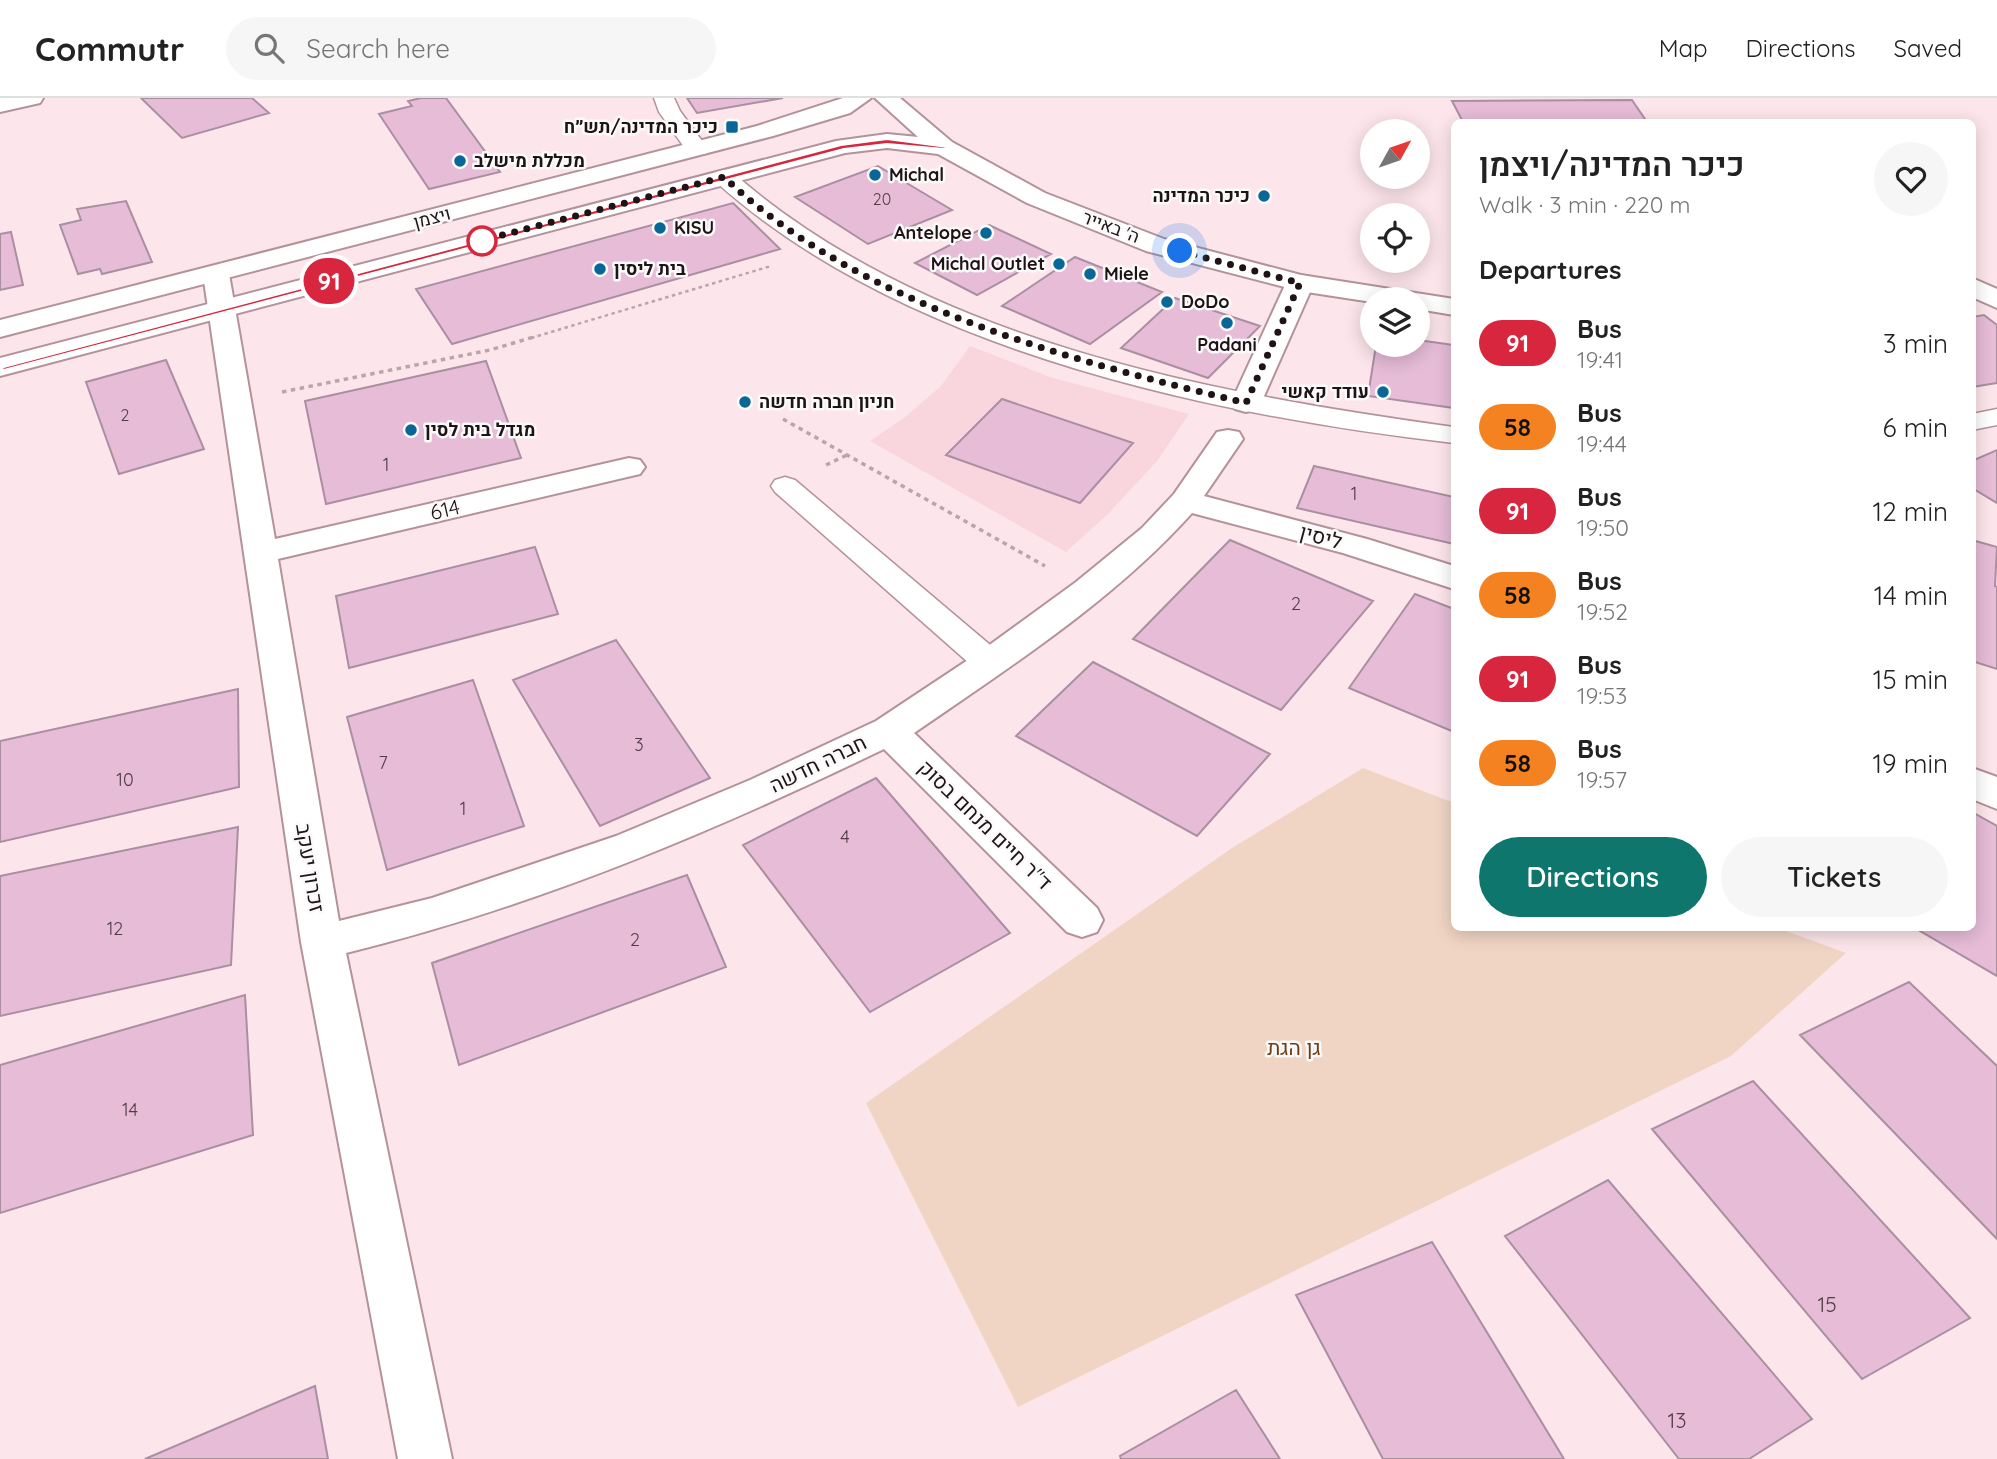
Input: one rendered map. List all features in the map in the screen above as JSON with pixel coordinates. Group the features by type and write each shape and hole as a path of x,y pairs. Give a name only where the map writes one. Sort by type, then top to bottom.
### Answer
{"street":[{"path":"0,105 32,98"},
{"name":"ויצמן","path":"0,329 697,149 842,108 860,98"},
{"name":"ה' באייר","path":"886,98 944,147 1036,198 1156,245 1300,283 1360,292"},
{"name":"ויצמן","path":"0,368 844,146 887,141 944,147"},
{"path":"1976,279 1997,273"},
{"name":"זכרון יעקב","path":"216,274 322,942 425,1459"},
{"path":"1246,403 1300,283"},
{"path":"1976,288 1997,300"},
{"path":"1430,303 1451,306"},
{"name":"חברה חדשה","path":"322,942 433,915 630,847 764,790 889,731 990,663 1088,590 1154,535 1185,501 1228,439"},
{"name":"614","path":"260,553 629,467"},
{"name":"ליסין","path":"1185,501 1355,546 1451,577"},
{"name":"ד\"ר חיים מנחם בסוק","path":"889,731 1082,920"},
{"path":"1976,784 1997,794"}],"lane":[{"path":"664,98 670,112 697,149"},
{"path":"724,177 792,231 858,271 938,309 1029,344 1133,376 1246,403 1358,423 1451,435"},
{"path":"1976,421 1997,417"},
{"path":"785,486 990,663"}],"path":[{"path":"236,401 490,350 775,265"},
{"path":"783,419 1088,590"}],"shaded area":[{"path":"970,346 1050,377 1189,414 1157,461 1108,514 1066,552 870,441 904,418 941,386"}],"green space":[{"name":"גן הגת","path":"1363,768 1451,802 1451,931 1786,931 1846,953 1731,1056 1018,1407 866,1103 1232,848"}],"building":[{"path":"141,98 252,98 269,113 182,138"},
{"path":"446,98 500,172 429,189 379,114 412,106 408,101"},
{"path":"687,98 783,98 697,113"},
{"path":"1632,100 1645,119 1461,119 1452,101"},
{"path":"878,166 952,210 868,244 795,197"},
{"path":"126,201 152,262 102,274 100,269 78,274 60,225 81,220 77,209"},
{"name":"בית ליסין","path":"733,203 780,249 452,344 416,289"},
{"path":"989,225 1051,254 977,295 915,263"},
{"path":"11,232 23,285 0,290 0,234"},
{"path":"1075,257 1162,292 1090,344 1002,306"},
{"path":"1175,298 1260,326 1208,378 1121,348"},
{"path":"1984,315 1997,325 1997,383 1976,386 1976,316"},
{"path":"1430,342 1451,345 1451,408 1368,396 1374,357 1430,357"},
{"path":"166,360 204,449 119,474 86,382"},
{"name":"מגדל בית לסין","path":"486,361 521,458 326,504 305,401"},
{"path":"1002,399 1133,443 1080,503 946,455"},
{"path":"1997,450 1997,503 1976,490 1976,459"},
{"path":"1314,466 1451,496 1451,543 1297,508"},
{"path":"1230,540 1373,601 1281,710 1133,639"},
{"path":"1976,541 1997,547 1997,669 1976,662"},
{"path":"535,547 558,614 349,668 336,596"},
{"path":"1415,594 1451,608 1451,731 1349,688"},
{"path":"616,640 710,778 600,826 513,680"},
{"path":"1093,662 1270,754 1197,836 1016,736"},
{"path":"473,680 524,826 387,870 347,717"},
{"path":"238,689 239,787 0,842 0,741"},
{"path":"876,778 1010,933 870,1012 743,845"},
{"path":"1976,814 1997,826 1997,976 1920,931 1976,931"},
{"path":"238,827 231,965 0,1016 0,876"},
{"path":"687,875 726,967 459,1065 432,963"},
{"path":"1909,982 1997,1066 1997,1239 1800,1035"},
{"path":"245,995 253,1135 0,1213 0,1065"},
{"path":"1753,1081 1970,1318 1862,1379 1652,1129"},
{"path":"1608,1180 1812,1419 1749,1459 1679,1459 1505,1236"},
{"path":"1432,1242 1564,1459 1383,1459 1296,1295"},
{"path":"315,1386 328,1459 145,1459"},
{"path":"1236,1390 1280,1459 1121,1459 1120,1456"}],"bus line":[{"name":"91","path":"0,368 844,146 887,141 944,147"}],"place":[{"name":"כיכר המדינה/תש״ח","path":"732,127"},
{"name":"מכללת מישלב","path":"460,161"},
{"name":"Michal","path":"875,175"},
{"name":"כיכר המדינה","path":"1264,196"},
{"name":"KISU","path":"660,228"},
{"name":"Antelope","path":"986,233"},
{"name":"Michal Outlet","path":"1059,264"},
{"name":"בית ליסין","path":"600,269"},
{"name":"Miele","path":"1090,274"},
{"name":"DoDo","path":"1167,302"},
{"name":"Padani","path":"1227,323"},
{"name":"עודד קאשי","path":"1383,392"},
{"name":"חניון חברה חדשה","path":"745,402"},
{"name":"מגדל בית לסין","path":"411,430"}],"route":[{"path":"482,241 724,177 792,231 858,271 938,309 1029,344 1133,376 1246,403 1300,283 1180,251"}]}
